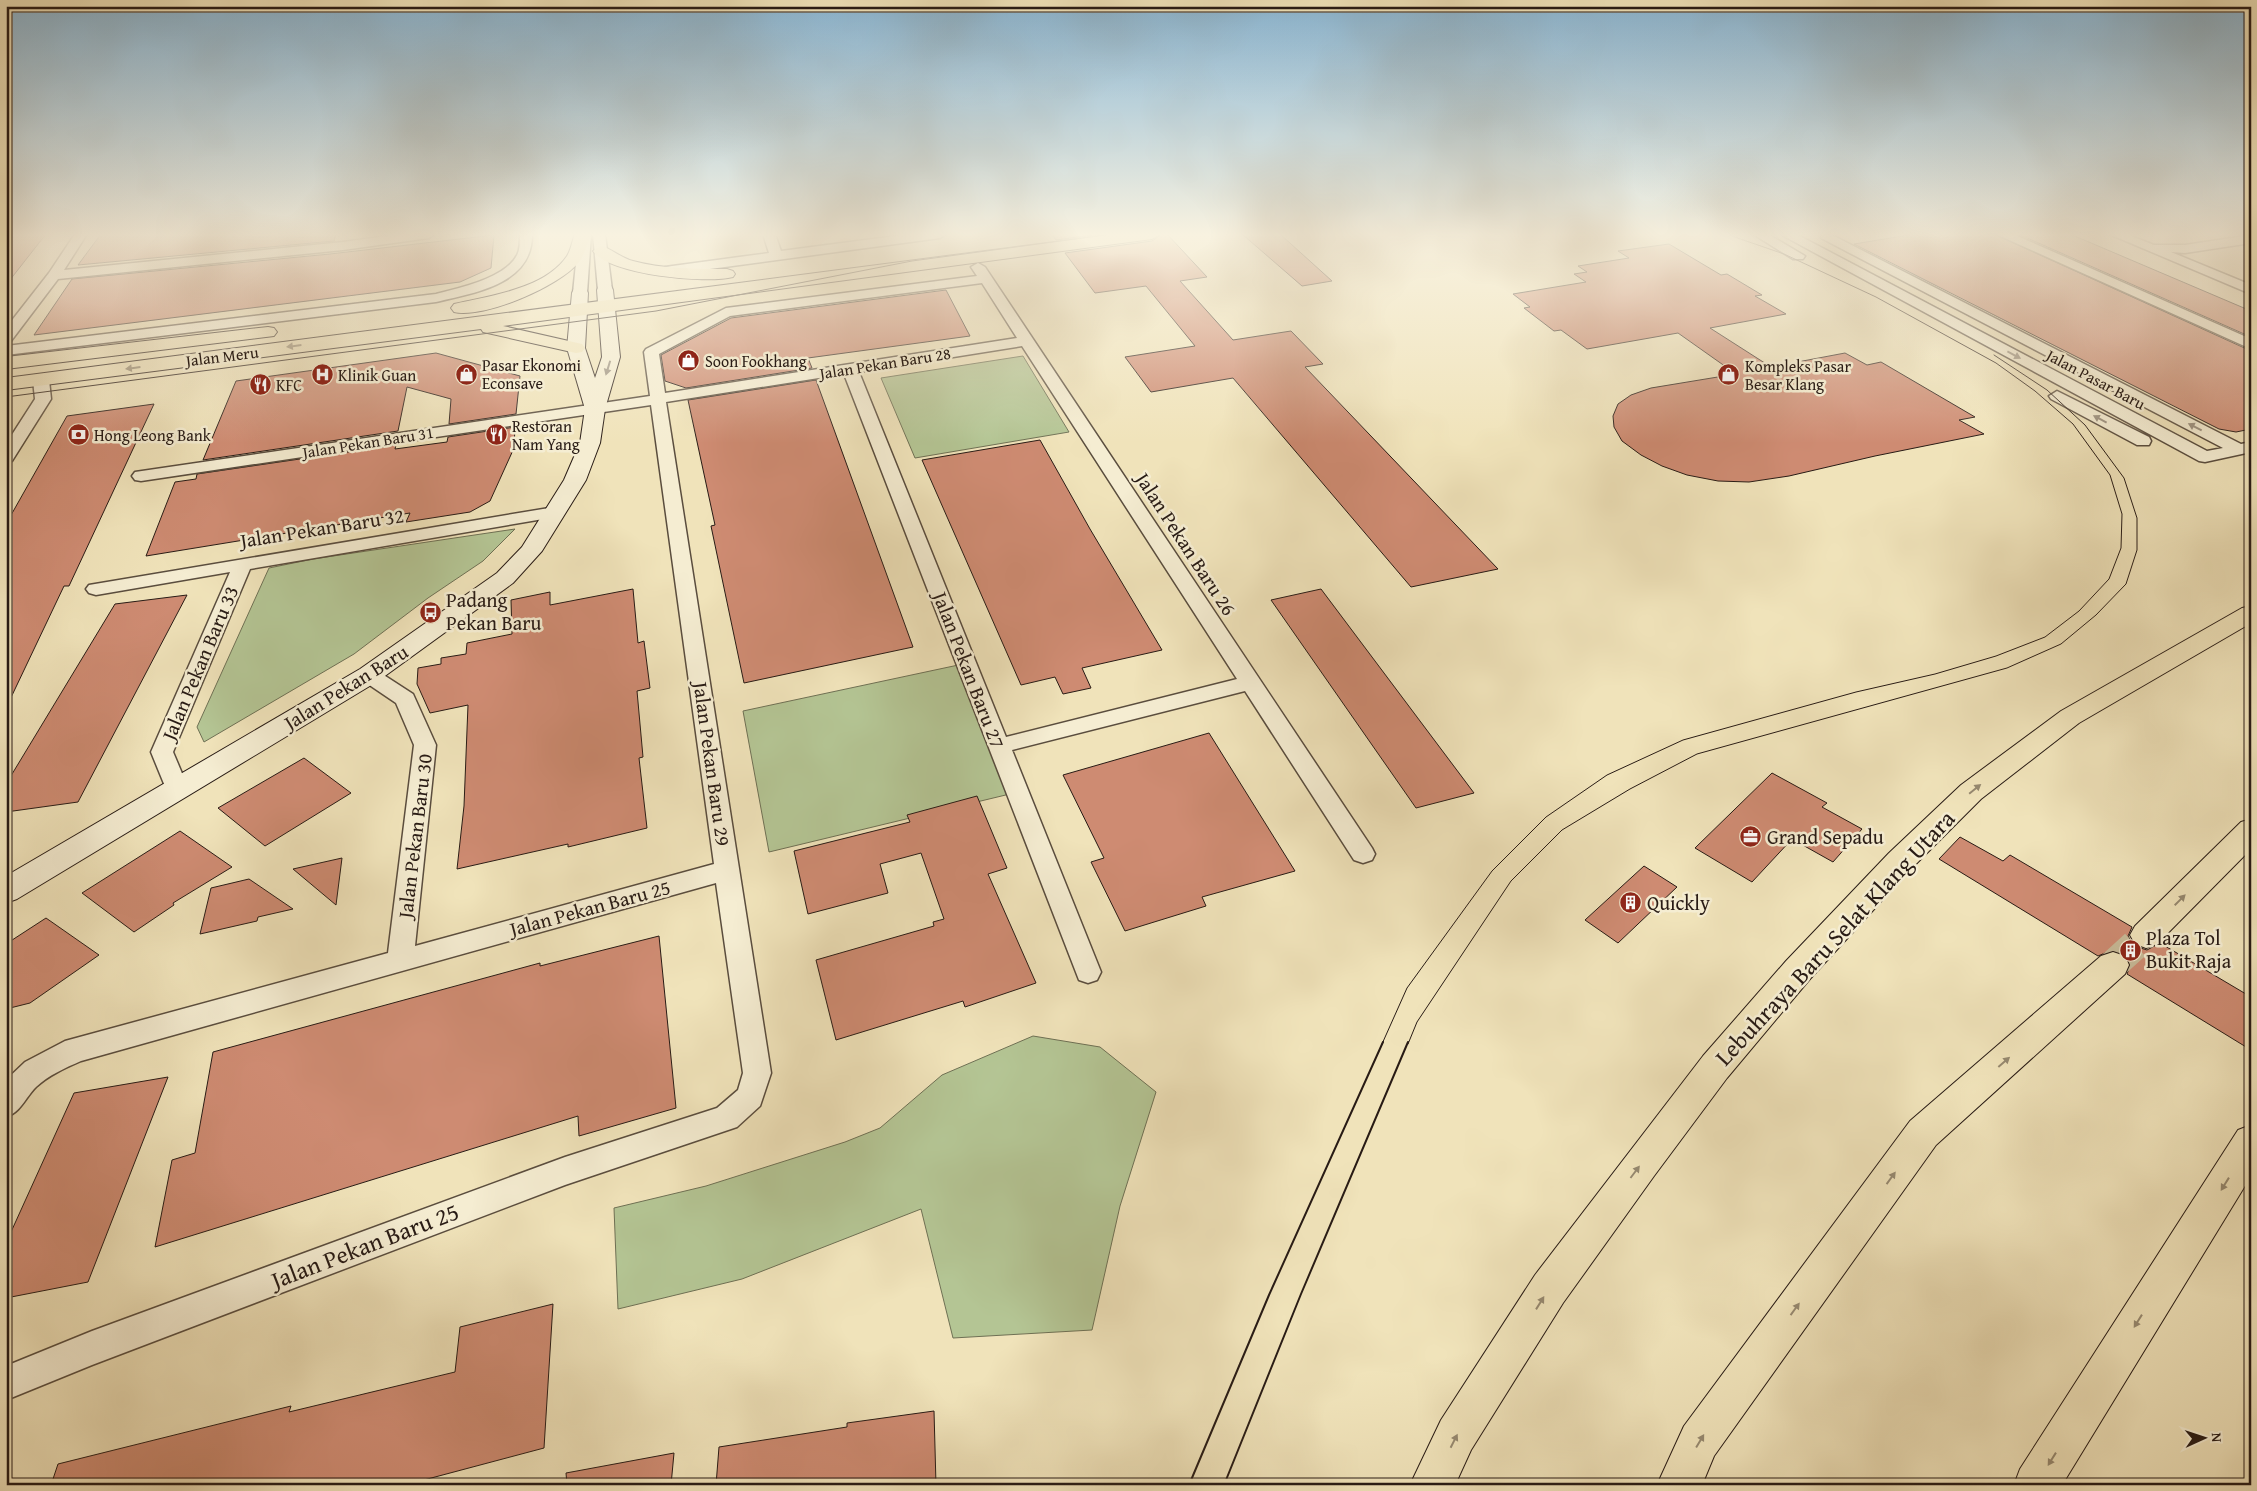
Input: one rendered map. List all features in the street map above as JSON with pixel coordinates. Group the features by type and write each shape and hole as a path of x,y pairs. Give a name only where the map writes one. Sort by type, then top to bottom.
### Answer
{"highway":[{"path":"382,318 486,304"},
{"name":"Jalan Meru","path":"6,363 382,318 550,304"},
{"name":"Jalan Meru","path":"6,384 473,324 568,304"},
{"path":"608,326 620,312 648,304"},
{"path":"473,324 576,348"},
{"path":"6,372 34,373 41,380"},
{"name":"Lebuhraya Baru Selat Klang Utara","path":"1432,1485 1456,1435 1549,1289 1641,1164 1721,1060 1798,970 1900,861 1971,792 2070,717 2251,613"},
{"path":"2146,935 2251,830"},
{"path":"1679,1485 1699,1441 1923,1133 2113,966"},
{"path":"2036,1485 2251,1142"}],"street":[{"path":"6,338 32,304"},
{"path":"6,351 391,304"},
{"name":"Jalan Pekan Baru","path":"580,304 576,348 595,409"},
{"name":"Jalan Pekan Baru","path":"9,890 369,676 505,578 531,550 555,512 575,480 590,443 595,409 611,357 606,304"},
{"name":"Jalan Pekan Baru 29","path":"727,1118 750,1097 757,1072 651,352 726,312 792,304"},
{"name":"Jalan Pekan Baru 26","path":"1001,304 1363,854"},
{"name":"Jalan Pasar Baru","path":"1916,304 2205,457 2244,448"},
{"path":"1957,304 2244,448"},
{"path":"2158,304 2251,345"},
{"name":"Jalan Pekan Baru 28","path":"595,409 1026,341"},
{"name":"Jalan Pekan Baru 27","path":"850,369 1088,972"},
{"path":"6,457 43,400 41,380"},
{"path":"2047,390 2143,442"},
{"name":"Jalan Pekan Baru 31","path":"141,476 595,409"},
{"name":"Jalan Pekan Baru 32","path":"96,589 555,512"},
{"name":"Jalan Pekan Baru 33","path":"177,790 162,752 243,564"},
{"name":"Jalan Pekan Baru 30","path":"369,676 405,699 425,744 400,961"},
{"path":"999,746 1250,683"},
{"name":"Jalan Pekan Baru 25","path":"6,1104 18,1084 42,1065 75,1050 728,870"},
{"name":"Jalan Pekan Baru 25","path":"6,1382 565,1171 727,1118"}],"green space":[{"path":"1023,356 1069,432 915,458 881,378"},
{"path":"515,529 483,561 428,598 354,654 204,742 197,727 269,568 313,559"},
{"path":"963,664 1014,793 769,852 743,711"},
{"path":"1033,1036 1100,1047 1156,1092 1120,1206 1092,1330 953,1338 921,1209 742,1279 618,1309 614,1208 706,1186 845,1142 880,1128 942,1075"}],"building":[{"path":"55,304 287,304 34,335"},
{"path":"842,304 953,304 970,336 808,358 812,368 686,388 665,381 661,355 731,318"},
{"path":"1160,304 1200,304 1233,340 1291,331 1323,364 1305,367 1498,569 1411,587 1233,378 1151,392 1125,357 1195,346"},
{"path":"1526,304 1768,304 1786,314 1710,328 1771,367 1845,353 1867,365 1881,362 1975,417 1959,420 1984,434 1789,476 1749,482 1718,481 1687,475 1662,466 1641,455 1622,441 1614,427 1613,416 1618,404 1631,395 1651,388 1736,374 1678,333 1587,349 1561,330 1554,331 1524,308 1530,307"},
{"path":"1972,304 2147,304 2251,351 2251,429 2236,432 2219,429"},
{"path":"2175,304 2234,304 2251,311 2251,337"},
{"path":"436,353 520,376 516,414 449,424 451,399 407,387 398,431 203,460 236,381"},
{"path":"816,380 913,647 744,683 711,526 715,525 688,400"},
{"path":"154,404 69,586 64,586 6,708 6,524 67,416"},
{"path":"515,427 514,448 490,501 470,512 406,522 410,513 146,556 175,482 196,479 197,474 396,445 395,449 447,442 448,437"},
{"path":"1040,440 1162,650 1082,668 1091,688 1063,694 1055,677 1021,685 922,460"},
{"path":"633,589 638,643 644,641 650,688 637,691 643,757 639,758 647,828 568,847 568,844 457,869 464,806 468,705 430,713 417,684 418,668 441,664 441,658 466,654 467,643 512,634 511,600 550,592 550,605"},
{"path":"1321,589 1474,793 1416,808 1271,600"},
{"path":"187,595 78,802 6,812 6,784 115,604"},
{"path":"1209,733 1295,871 1202,897 1206,906 1125,931 1091,862 1104,858 1063,775"},
{"path":"304,758 351,793 265,846 218,808"},
{"path":"1772,773 1827,803 1822,807 1862,829 1833,862 1792,839 1752,882 1695,848"},
{"path":"977,796 1007,868 988,874 1036,983 965,1007 963,1001 836,1040 816,960 934,926 933,922 944,919 921,853 880,864 888,893 808,914 794,851 910,822 907,815"},
{"path":"180,831 232,867 173,903 174,905 134,932 82,893"},
{"name":"Plaza Tol Bukit Raja","path":"1960,837 2003,861 2010,855 2132,927 2128,936 2134,946 2147,950 2160,943 2251,997 2251,1050 2127,974 2131,964 2126,954 2112,950 2098,956 1939,859"},
{"path":"342,858 336,905 293,869"},
{"name":"Quickly","path":"1644,866 1677,887 1618,943 1585,920"},
{"path":"249,879 293,909 258,917 257,921 200,934 211,888"},
{"path":"46,918 99,955 30,1003 6,1009 6,944"},
{"path":"659,936 676,1108 579,1136 578,1116 155,1247 172,1160 195,1153 213,1052 540,963 540,966"},
{"path":"168,1077 88,1282 6,1298 6,1243 74,1093"},
{"path":"553,1304 544,1448 405,1485 51,1485 58,1464 291,1406 289,1412 455,1372 460,1327"},
{"path":"934,1411 936,1485 716,1485 719,1447 847,1427 847,1423"},
{"path":"674,1453 671,1485 567,1485 566,1473"}],"tunnel":[{"path":"2113,965 2146,935"}],"tram line":[{"path":"6,397 656,311 694,304"},
{"path":"1382,1044 1407,988 1492,871 1546,817 1607,775 1683,740 1856,692 1935,674 1996,656 2045,637 2079,611 2109,579 2121,548 2122,514 2110,475 2073,424 2035,391 1996,363 1888,304"},
{"path":"1408,1044 1417,1022 1511,881 1562,830 1630,789 1697,754 2007,668 2061,644 2096,615 2126,584 2137,550 2137,518 2124,478 2085,425 2047,390 1994,355"},
{"path":"1189,1485 1269,1295 1383,1042"},
{"path":"1224,1485 1301,1294 1408,1042"}],"place":[{"name":"Soon Fookhang","path":"689,361"},
{"name":"Pasar Ekonomi Econsave","path":"466,374"},
{"name":"Klinik Guan","path":"322,375"},
{"name":"Kompleks Pasar Besar Klang","path":"1729,375"},
{"name":"KFC","path":"260,385"},
{"name":"Hong Leong Bank","path":"78,435"},
{"name":"Restoran Nam Yang","path":"496,435"},
{"name":"Padang Pekan Baru","path":"430,612"},
{"name":"Grand Sepadu","path":"1751,837"},
{"name":"Quickly","path":"1631,903"},
{"name":"Plaza Tol Bukit Raja","path":"2130,950"}]}
